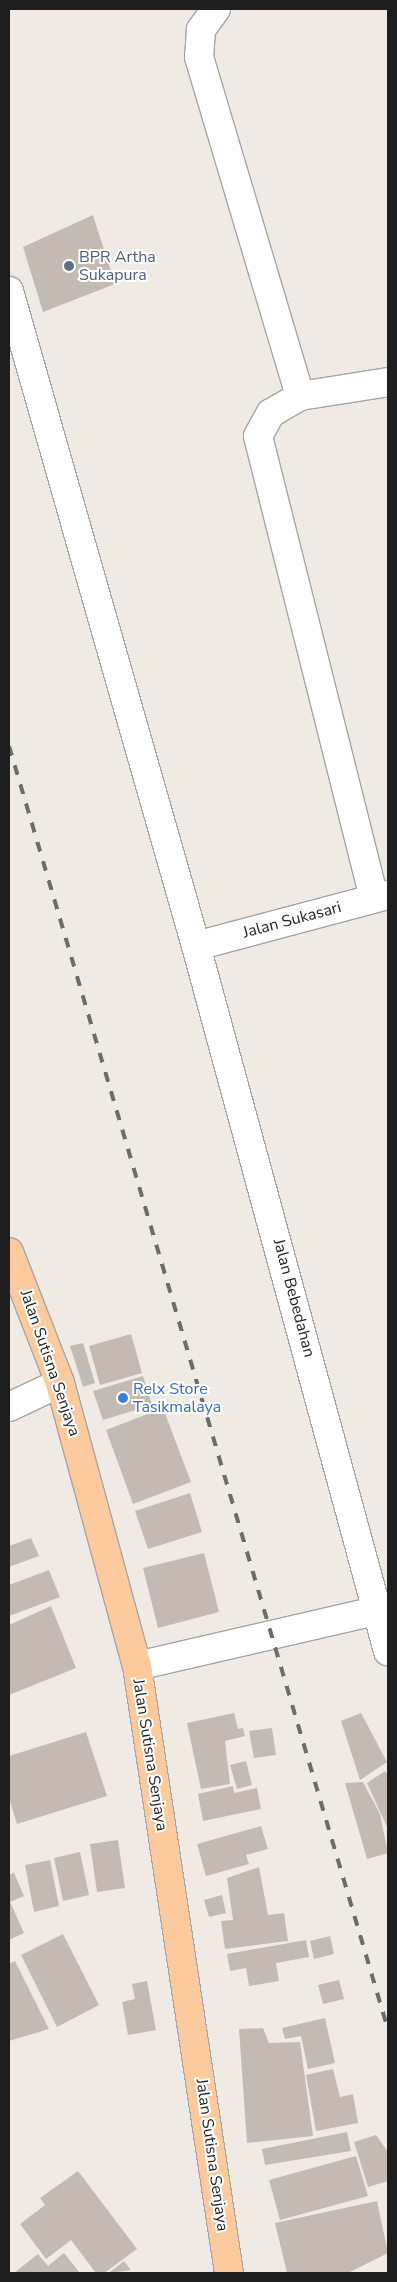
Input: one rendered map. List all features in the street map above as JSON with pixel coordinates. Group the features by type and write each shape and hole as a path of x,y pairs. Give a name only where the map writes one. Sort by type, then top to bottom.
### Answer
{"main road":[{"name":"Jalan Sutisna Senjaya","path":"9,1252 60,1383 137,1666 229,2273"}],"street":[{"path":"216,9 201,30 199,57 300,396"},
{"name":"Jalan Bebedahan","path":"9,291 196,946 380,1610 388,1651"},
{"path":"381,897 258,442 268,416 300,396 388,382"},
{"name":"Jalan Sukasari","path":"196,946 381,897"},
{"path":"9,1407 60,1383"},
{"path":"137,1666 380,1610"}],"building":[{"name":"BPR Artha Sukapura","path":"93,215 115,284 43,312 23,247"},
{"path":"131,1334 142,1373 100,1385 89,1346"},
{"path":"83,1343 95,1383 83,1387 70,1346"},
{"name":"Relx Store Tasikmalaya","path":"143,1376 152,1405 103,1420 93,1391"},
{"path":"163,1408 191,1482 133,1504 106,1430"},
{"path":"190,1493 202,1532 148,1549 135,1511"},
{"path":"31,1538 39,1556 9,1567 9,1546"},
{"path":"204,1553 219,1612 158,1628 143,1568"},
{"path":"49,1570 60,1597 9,1616 9,1585"},
{"path":"51,1606 76,1668 9,1695 9,1625"},
{"path":"234,1713 238,1729 243,1728 245,1736 225,1741 230,1784 201,1789 187,1723"},
{"path":"361,1713 387,1762 360,1780 341,1721"},
{"path":"272,1728 276,1755 254,1758 249,1731"},
{"path":"86,1732 107,1796 17,1824 9,1798 9,1756"},
{"path":"246,1761 252,1785 237,1789 230,1765"},
{"path":"385,1771 388,1775 388,1829 367,1783"},
{"path":"363,1782 380,1814 388,1853 367,1859 345,1783"},
{"path":"233,1786 234,1793 257,1788 261,1809 203,1821 198,1794"},
{"path":"261,1826 268,1849 246,1855 249,1864 206,1876 197,1844"},
{"path":"118,1840 125,1888 97,1892 90,1844"},
{"path":"80,1852 89,1895 63,1901 54,1858"},
{"path":"50,1860 59,1906 34,1912 25,1865"},
{"path":"259,1867 268,1915 284,1913 288,1941 225,1949 221,1921 233,1920 227,1878"},
{"path":"14,1873 24,1896 10,1902 24,1933 9,1940 9,1875"},
{"path":"222,1895 226,1913 209,1917 204,1900"},
{"path":"63,1934 99,2005 57,2027 21,1955"},
{"path":"330,1936 334,1954 314,1959 310,1941"},
{"path":"306,1940 309,1957 276,1963 279,1981 249,1986 246,1968 230,1971 227,1954"},
{"path":"15,1961 49,2029 9,2041 9,1964"},
{"path":"339,1980 344,1999 323,2004 318,1985"},
{"path":"147,1981 156,2030 128,2035 122,2002 135,1999 132,1984"},
{"path":"325,2018 335,2063 308,2069 301,2036 285,2039 282,2028"},
{"path":"263,2028 269,2043 300,2042 313,2136 247,2143 239,2029"},
{"path":"333,2069 340,2097 353,2094 358,2123 316,2131 306,2075"},
{"path":"347,2132 351,2151 265,2165 262,2149"},
{"path":"376,2135 388,2152 388,2181 368,2187 354,2142"},
{"path":"356,2156 368,2196 280,2220 269,2180"},
{"path":"78,2171 137,2249 104,2273 96,2273 71,2240 46,2259 20,2224 45,2205 40,2198"},
{"path":"377,2201 388,2253 348,2273 287,2273 275,2223"},
{"path":"64,2253 80,2273 14,2273 38,2254 48,2266"},
{"path":"124,2261 131,2270 109,2273"}],"railway":[{"path":"9,746 388,2030"}],"place":[{"name":"BPR Artha Sukapura","path":"69,266"},
{"name":"Relx Store Tasikmalaya","path":"123,1398"}]}
